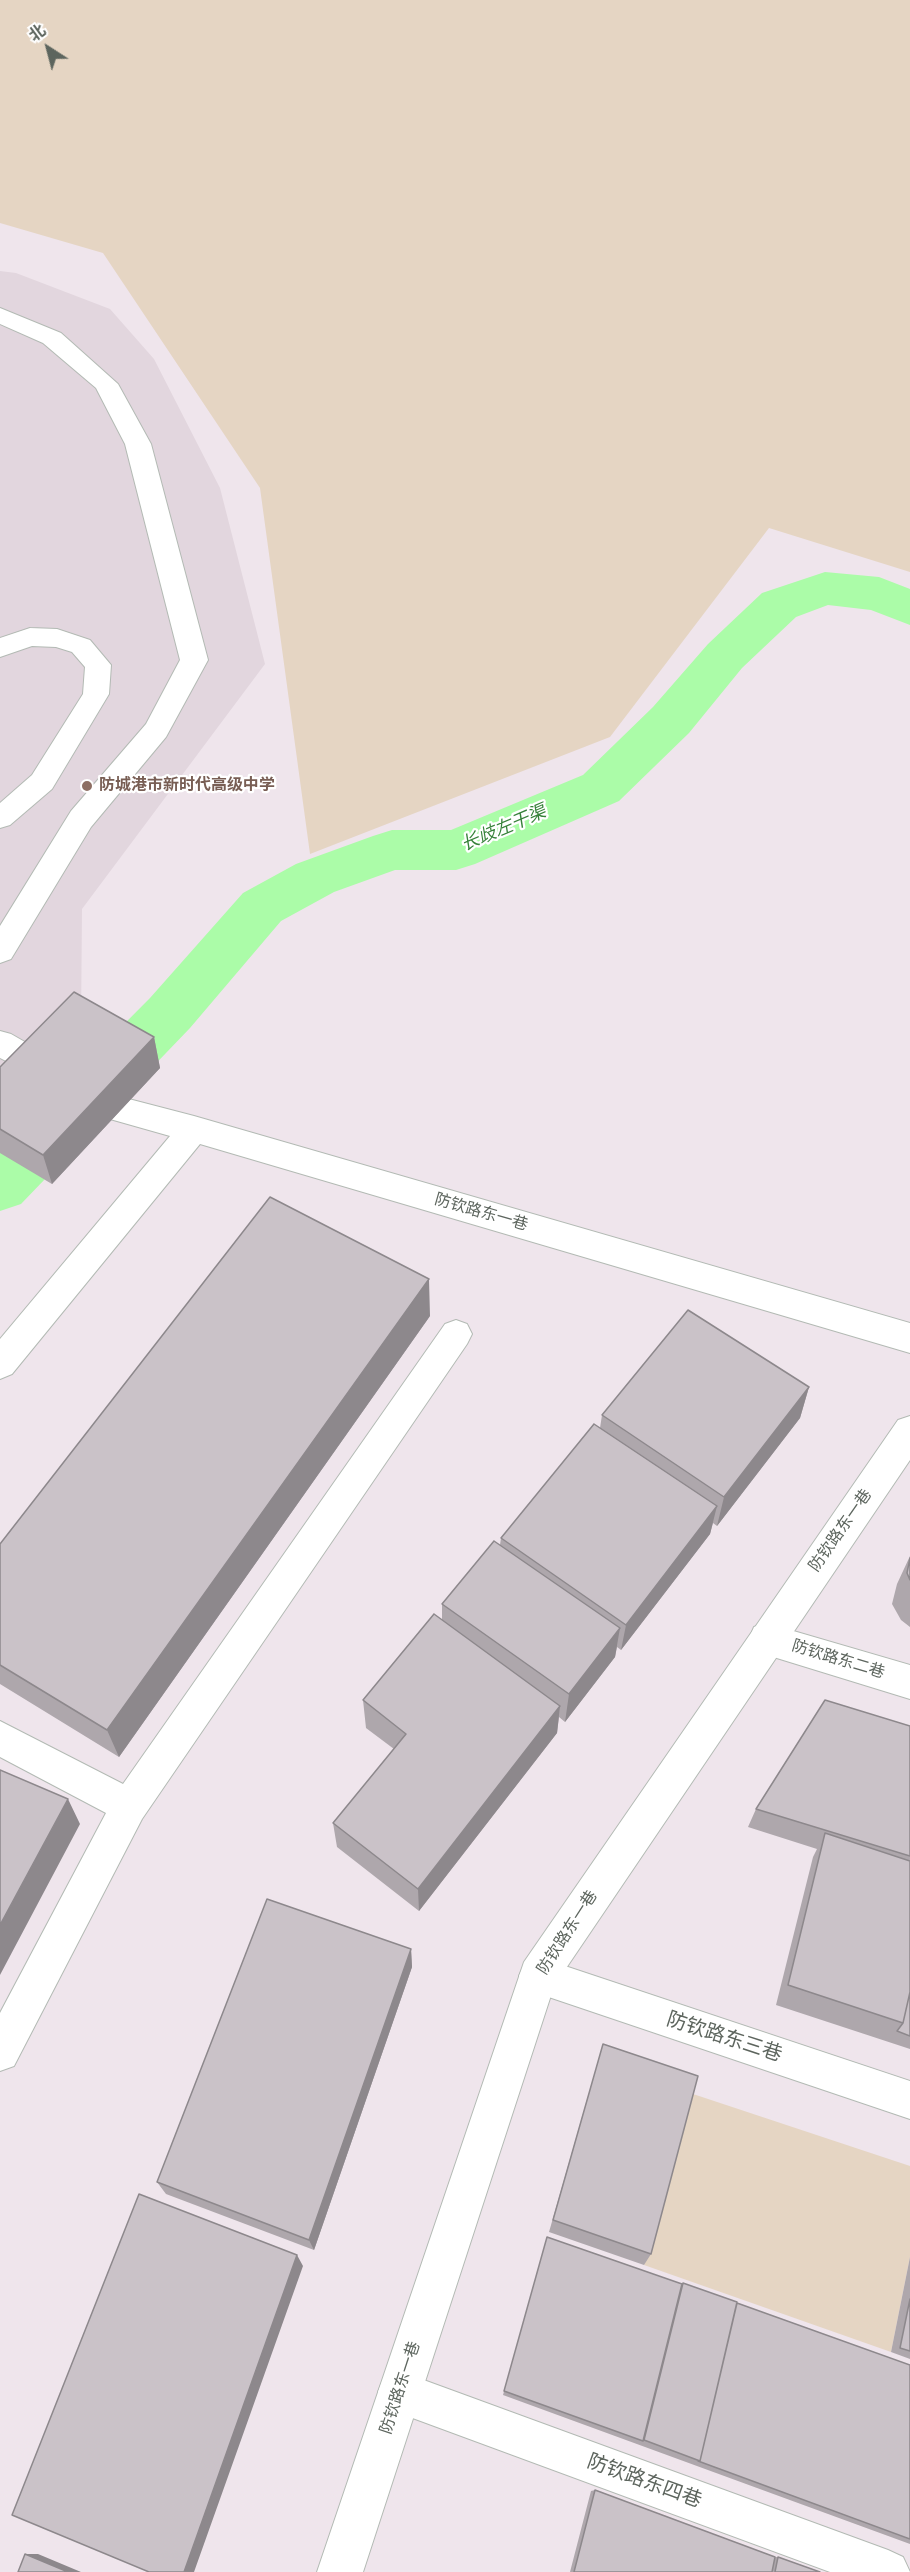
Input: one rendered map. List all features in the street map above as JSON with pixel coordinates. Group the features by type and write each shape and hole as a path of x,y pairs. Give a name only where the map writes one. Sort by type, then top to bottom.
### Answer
{"street":[{"path":"0,315 52,338 106,384 138,444 194,660 156,730 81,819 0,951"},
{"path":"0,1043 40,1066"},
{"name":"防钦路东一巷","path":"121,1110 194,1129 910,1338"},
{"path":"0,1364 194,1129"},
{"name":"防钦路东一巷","path":"340,2572 538,1976 910,1431"}],"lane":[{"path":"0,648 30,637 57,638 81,646 98,665 96,694 42,782 0,818"},
{"path":"0,2052 129,1806 456,1334"},
{"name":"防钦路东二巷","path":"766,1639 910,1682"},
{"path":"0,1738 129,1806"},
{"name":"防钦路东三巷","path":"538,1976 910,2100"},
{"name":"防钦路东四巷","path":"399,2392 888,2572"}],"shaded area":[{"path":"0,0 910,0 910,572 769,528 610,737 310,854 260,488 103,253 0,223"},
{"name":"防城港市新时代高级中学","path":"0,271 16,273 110,309 154,359 220,488 265,664 82,909 81,1023 160,1068 52,1184 0,1153"},
{"path":"690,2093 910,2166 910,2257 891,2352 644,2265"}],"building":[{"path":"74,992 154,1037 43,1155 0,1129 0,1067"},
{"path":"270,1197 429,1279 107,1730 0,1665 0,1544"},
{"path":"688,1310 809,1387 724,1497 602,1415"},
{"path":"594,1424 717,1506 626,1625 501,1538"},
{"path":"494,1541 620,1628 569,1694 442,1604"},
{"path":"910,1558 910,1580 907,1573"},
{"path":"434,1614 560,1706 418,1889 333,1823 406,1734 363,1700"},
{"path":"825,1700 910,1726 910,1856 756,1809"},
{"path":"0,1770 68,1799 0,1925"},
{"path":"825,1833 910,1861 910,1992 903,2023 788,1985"},
{"path":"267,1899 411,1949 309,2240 157,2182"},
{"path":"910,1992 910,2036 897,2031 903,2023"},
{"path":"603,2044 698,2076 651,2254 553,2220"},
{"path":"139,2194 297,2255 184,2572 149,2572 12,2515"},
{"path":"547,2237 682,2284 643,2441 504,2391"},
{"path":"683,2283 737,2302 700,2461 644,2440"},
{"path":"910,2299 910,2351 900,2348"},
{"path":"737,2303 910,2365 910,2539 698,2461 700,2461"},
{"path":"595,2490 775,2557 772,2572 574,2572"},
{"path":"25,2554 68,2572 18,2572"},
{"path":"778,2557 820,2572 775,2572"}],"waterway":[{"name":"长歧左干渠","path":"0,1187 170,1013 262,907 315,878 392,850 456,850 601,788 671,720 725,656 779,605 825,588 879,594 910,608"}],"place":[{"name":"防城港市新时代高级中学","path":"87,786"}]}
